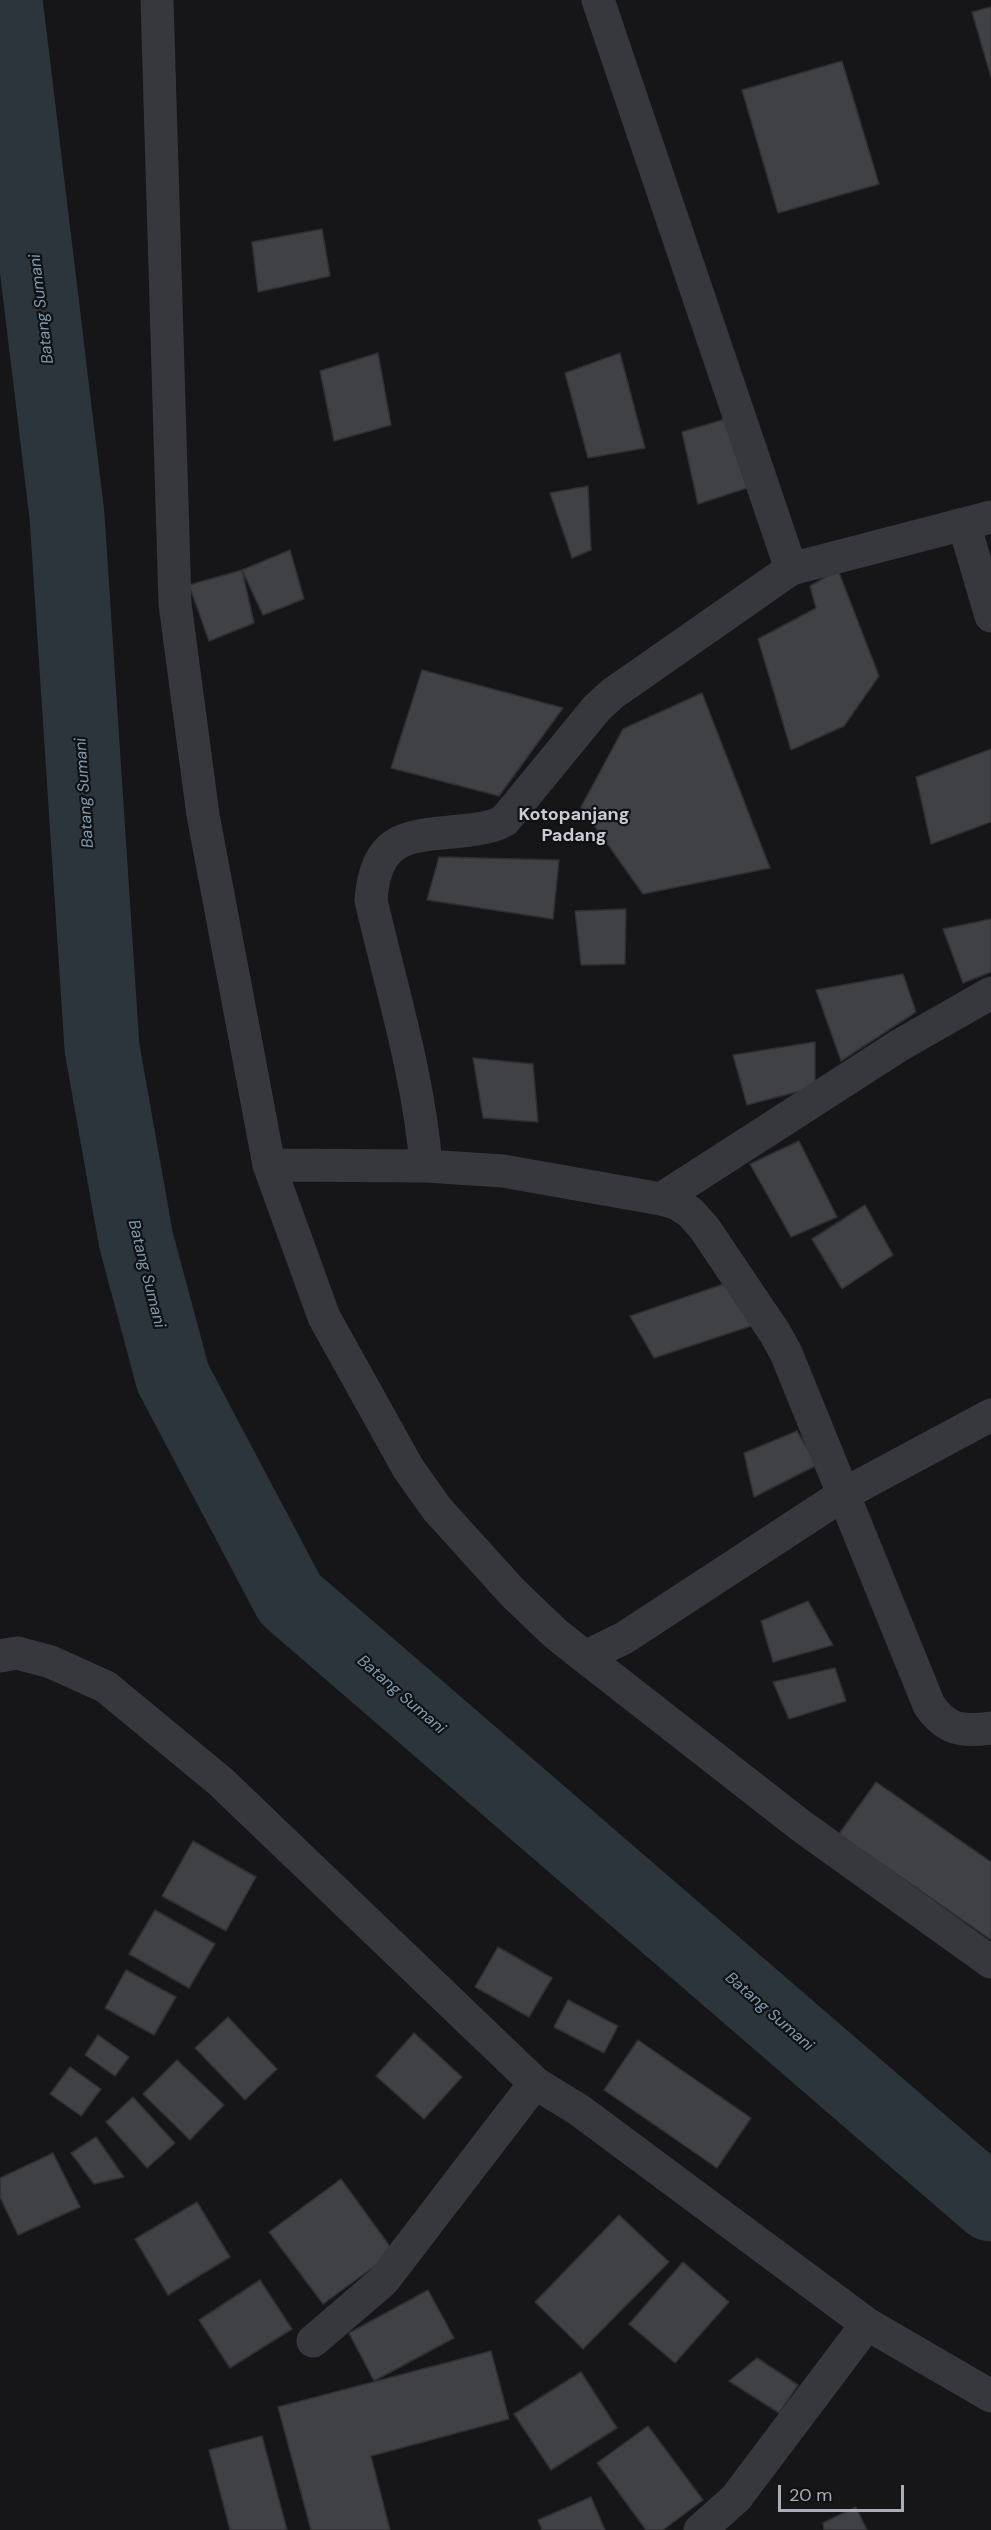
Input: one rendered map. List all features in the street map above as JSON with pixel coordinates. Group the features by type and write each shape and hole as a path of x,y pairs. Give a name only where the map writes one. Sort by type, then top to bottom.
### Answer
{"street":[{"path":"157,0 175,604 203,815 270,1165 324,1317 408,1468 437,1509 513,1593 556,1634 800,1825 991,1962"},
{"path":"598,0 791,569"},
{"path":"426,1166 424,1131 371,900 372,881 378,861 392,845 408,838 484,828 497,825 505,820 596,709 612,694 791,569 978,520 991,616"},
{"path":"661,1199 900,1045 991,993"},
{"path":"270,1165 426,1166 503,1171 661,1199 678,1204 691,1213 705,1229 786,1353 929,1705 938,1719 951,1727 968,1730 991,1728"},
{"path":"585,1657 624,1638 844,1494 991,1415"},
{"path":"0,1656 17,1653 51,1662 106,1688 221,1782 535,2083 579,2110 867,2324 991,2396"},
{"path":"313,2341 383,2282 535,2083"},
{"path":"700,2530 736,2498 867,2324"}],"building":[{"path":"991,7 991,77 972,12"},
{"path":"842,61 879,184 778,213 742,90"},
{"path":"322,229 330,276 258,292 252,242"},
{"path":"378,353 391,425 334,441 320,371"},
{"path":"620,353 645,448 588,458 565,373"},
{"path":"729,418 747,488 698,504 682,432"},
{"path":"588,486 591,550 572,558 550,493"},
{"path":"290,550 304,599 263,615 242,570"},
{"path":"242,570 254,623 209,641 189,585"},
{"path":"838,570 879,676 844,726 791,750 758,639 816,608 810,586"},
{"path":"422,670 563,708 499,796 391,768"},
{"path":"702,693 770,868 643,894 581,807 623,729"},
{"path":"991,749 991,822 931,844 916,777"},
{"path":"439,857 559,860 553,919 427,900"},
{"path":"626,909 625,964 581,965 575,911"},
{"path":"991,919 991,972 963,983 943,929"},
{"path":"903,974 916,1012 841,1061 816,990"},
{"path":"815,1042 815,1087 747,1105 733,1055"},
{"path":"473,1058 533,1064 538,1122 483,1118"},
{"path":"799,1141 837,1217 791,1237 750,1164"},
{"path":"865,1205 893,1255 842,1289 812,1239"},
{"path":"727,1283 754,1325 654,1358 630,1316"},
{"path":"797,1431 817,1465 754,1497 744,1453"},
{"path":"808,1601 833,1645 773,1662 761,1621"},
{"path":"835,1668 846,1701 789,1719 773,1682"},
{"path":"876,1782 991,1862 991,1940 839,1834"},
{"path":"193,1841 256,1877 226,1931 162,1896"},
{"path":"155,1910 215,1944 189,1988 129,1954"},
{"path":"498,1947 552,1978 529,2017 475,1987"},
{"path":"126,1970 176,1997 154,2035 105,2008"},
{"path":"568,2000 618,2026 604,2053 554,2027"},
{"path":"228,2017 277,2069 245,2100 195,2048"},
{"path":"414,2033 462,2077 424,2119 376,2076"},
{"path":"98,2035 129,2057 115,2076 85,2055"},
{"path":"638,2040 751,2118 717,2168 604,2090"},
{"path":"177,2060 224,2105 190,2140 143,2094"},
{"path":"70,2067 101,2089 81,2116 50,2094"},
{"path":"133,2097 175,2143 147,2168 106,2122"},
{"path":"96,2137 124,2177 94,2184 71,2153"},
{"path":"53,2153 80,2207 18,2235 0,2197 0,2178"},
{"path":"341,2179 394,2252 323,2304 269,2232"},
{"path":"197,2202 230,2257 168,2295 135,2239"},
{"path":"619,2215 669,2262 583,2349 535,2302"},
{"path":"683,2262 729,2302 675,2363 629,2324"},
{"path":"260,2280 292,2329 230,2368 199,2320"},
{"path":"428,2290 454,2338 374,2381 349,2333"},
{"path":"491,2351 509,2419 371,2456 390,2530 311,2530 278,2407"},
{"path":"757,2358 798,2385 779,2413 729,2381"},
{"path":"581,2372 617,2428 551,2470 514,2414"},
{"path":"648,2426 703,2500 663,2530 646,2530 597,2463"},
{"path":"262,2436 287,2530 230,2530 209,2450"},
{"path":"591,2497 605,2530 542,2530 538,2520"},
{"path":"856,2507 867,2530 824,2530 823,2523"}],"waterway":[{"name":"Batang Sumani","path":"5,0 67,516 102,1048 136,1240 173,1378 290,1599 991,2204"}],"district":[{"name":"Kotopanjang Padang","path":"574,825"}]}
